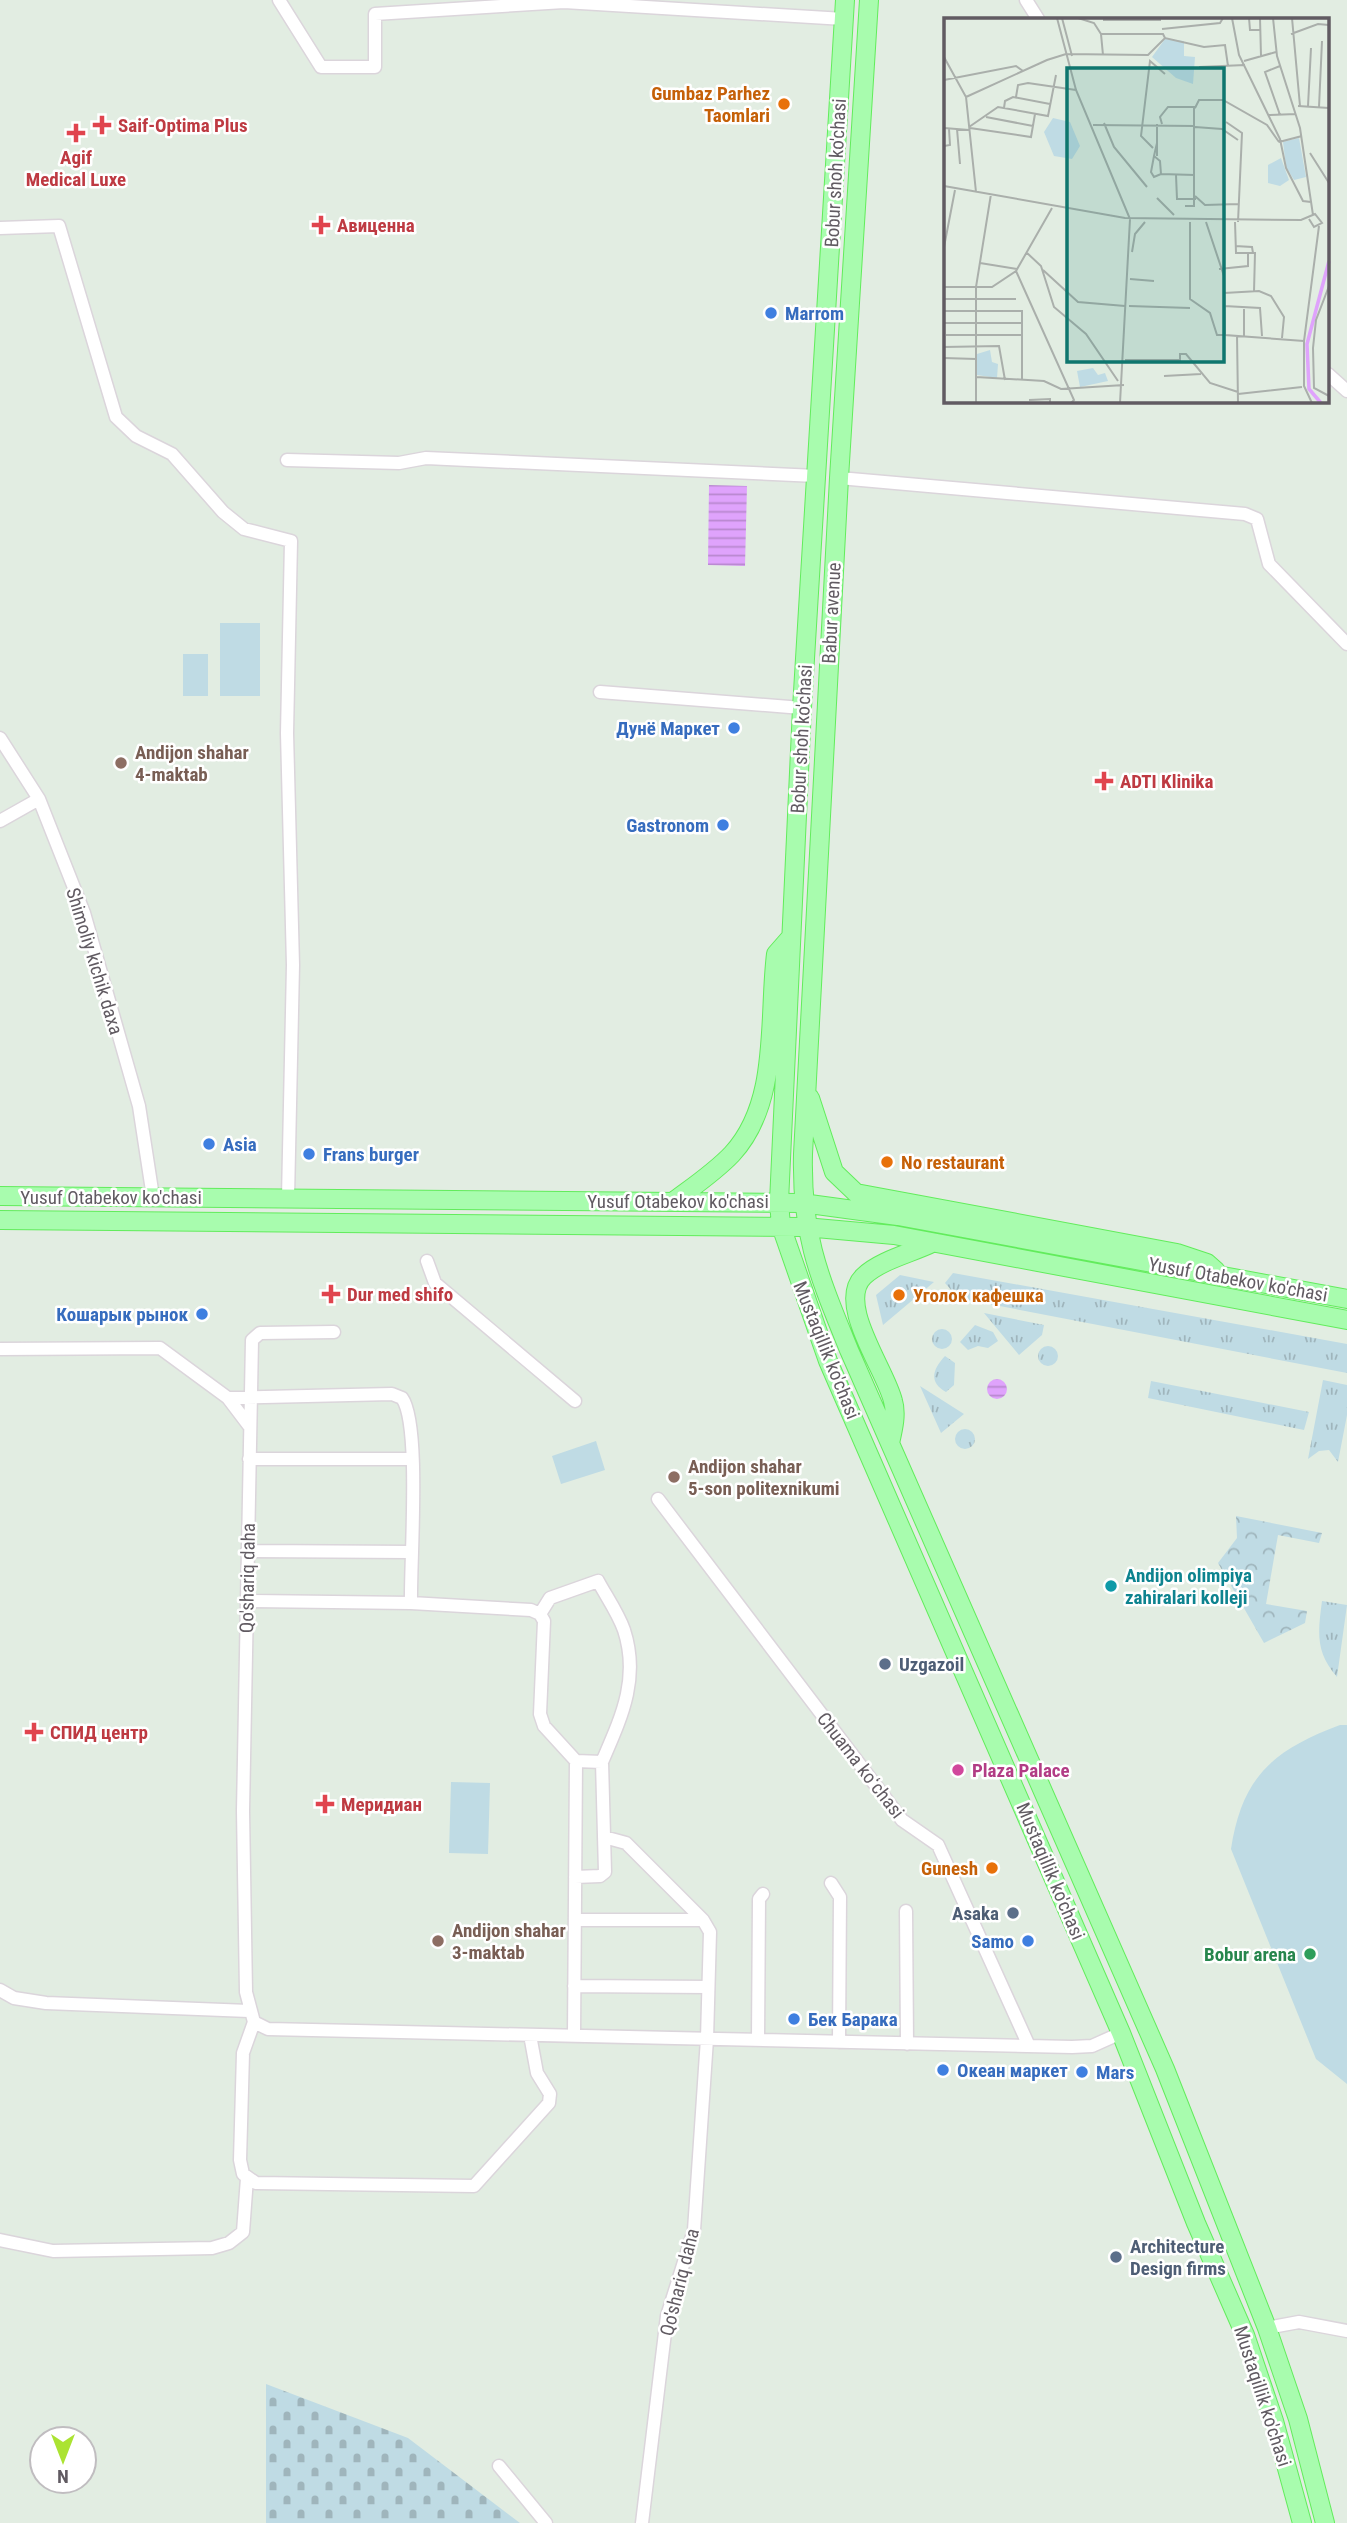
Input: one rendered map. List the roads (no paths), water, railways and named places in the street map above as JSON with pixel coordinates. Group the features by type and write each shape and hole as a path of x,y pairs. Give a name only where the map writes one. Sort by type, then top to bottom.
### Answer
{"main road":[{"name":"Bobur shoh ko'chasi","path":"781,1226 779,1202 802,708 845,0"},
{"name":"Babur avenue","path":"805,1227 802,1203 806,1087 839,478 869,0"},
{"path":"836,160 860,161"},
{"path":"828,285 852,287"},
{"path":"674,1201 733,1153 755,1117 763,1098 766,1079 776,954 790,938"},
{"path":"806,1087 834,1172 856,1193 1177,1253 1208,1263 1221,1276"},
{"name":"Yusuf Otabekov ko'chasi","path":"0,1196 802,1203 898,1216 1347,1299"},
{"name":"Yusuf Otabekov ko'chasi","path":"0,1220 805,1227 932,1242 1347,1320"},
{"name":"Mustaqillik ko'chasi","path":"781,1226 828,1361 1121,2033 1196,2223 1245,2335 1274,2421 1302,2523"},
{"name":"Mustaqillik ko'chasi","path":"805,1227 817,1272 1160,2059 1268,2328 1298,2419 1325,2523"},
{"path":"890,1443 893,1400 860,1321 855,1303 856,1288 867,1273 932,1242"},
{"path":"1196,2223 1221,2213"},
{"path":"1245,2335 1268,2328"}],"street":[{"path":"279,0 321,67 375,67 375,14 564,2 844,19"},
{"path":"1026,0 1037,18"},
{"path":"0,228 59,226 116,417 126,429 172,454 223,512 244,529 291,541 287,733 293,965 288,1198"},
{"path":"1330,376 1347,391"},
{"path":"287,460 399,463 439,458 816,477"},
{"path":"839,478 1245,514 1257,519 1269,564 1347,644"},
{"path":"600,692 802,708"},
{"name":"Shimoliy kichik daxa","path":"0,738 39,799 86,922 139,1106 153,1197"},
{"path":"0,821 39,799"},
{"path":"427,1261 435,1283 575,1401"},
{"name":"Qo'shariq daha","path":"251,2017 243,1811 249,1459 254,1335 334,1332"},
{"path":"0,1349 160,1348 228,1398 250,1427"},
{"path":"228,1398 392,1394 402,1398 410,1415 412,1459 411,1603"},
{"path":"249,1459 412,1459"},
{"name":"Chuama koʻchasi","path":"658,1499 902,1820 938,1845 1030,2046"},
{"path":"247,1551 410,1552"},
{"path":"540,1614 550,1598 598,1581 624,1629 629,1659 628,1702 602,1762 605,1872 600,1876 575,1877"},
{"path":"246,1601 411,1603 531,1610 540,1614 544,1621 540,1714 544,1726 576,1761 574,2036"},
{"path":"576,1761 602,1762"},
{"path":"604,1837 626,1843 703,1920"},
{"path":"831,1883 840,1896 839,2042"},
{"path":"758,2040 759,1899 763,1894"},
{"path":"906,1911 907,2044"},
{"path":"575,1920 703,1920"},
{"name":"Qo'shariq daha","path":"642,2523 667,2316 694,2230 707,2039 710,1932 703,1920"},
{"path":"574,1986 708,1987"},
{"path":"0,1990 14,1997 46,2003 251,2017 268,2029 1030,2046 1092,2046 1121,2033"},
{"path":"0,2240 53,2251 212,2248 229,2243 243,2232 247,2178 240,2160 243,2053 251,2017"},
{"path":"247,2178 256,2183 474,2186 549,2103 550,2094 537,2073 530,2035"},
{"path":"1268,2328 1298,2322 1347,2331"},
{"path":"499,2466 546,2523"}],"place":[{"name":"Gumbaz Parhez Taomlari","path":"784,104"},
{"name":"Saif-Optima Plus","path":"102,125"},
{"name":"Agif Medical Luxe","path":"76,133"},
{"name":"Авиценна","path":"321,225"},
{"name":"Marrom","path":"771,313"},
{"name":"Дунё Маркет","path":"734,728"},
{"name":"Andijon shahar 4-maktab","path":"121,763"},
{"name":"ADTI Klinika","path":"1104,781"},
{"name":"Gastronom","path":"723,825"},
{"name":"Asia","path":"209,1144"},
{"name":"Frans burger","path":"309,1154"},
{"name":"No restaurant","path":"887,1162"},
{"name":"Dur med shifo","path":"331,1294"},
{"name":"Уголок кафешка","path":"899,1295"},
{"name":"Кошарык рынок","path":"202,1314"},
{"name":"Andijon shahar 5-son politexnikumi","path":"674,1477"},
{"name":"Andijon olimpiya zahiralari kolleji","path":"1111,1586"},
{"name":"Uzgazoil","path":"885,1664"},
{"name":"СПИД центр","path":"34,1732"},
{"name":"Plaza Palace","path":"958,1770"},
{"name":"Меридиан","path":"325,1804"},
{"name":"Gunesh","path":"992,1868"},
{"name":"Asaka","path":"1013,1913"},
{"name":"Andijon shahar 3-maktab","path":"438,1941"},
{"name":"Samo","path":"1028,1941"},
{"name":"Bobur arena","path":"1310,1954"},
{"name":"Бек Барака","path":"794,2019"},
{"name":"Океан маркет","path":"943,2070"},
{"name":"Mars","path":"1082,2072"},
{"name":"Architecture Design firms","path":"1116,2257"}]}
